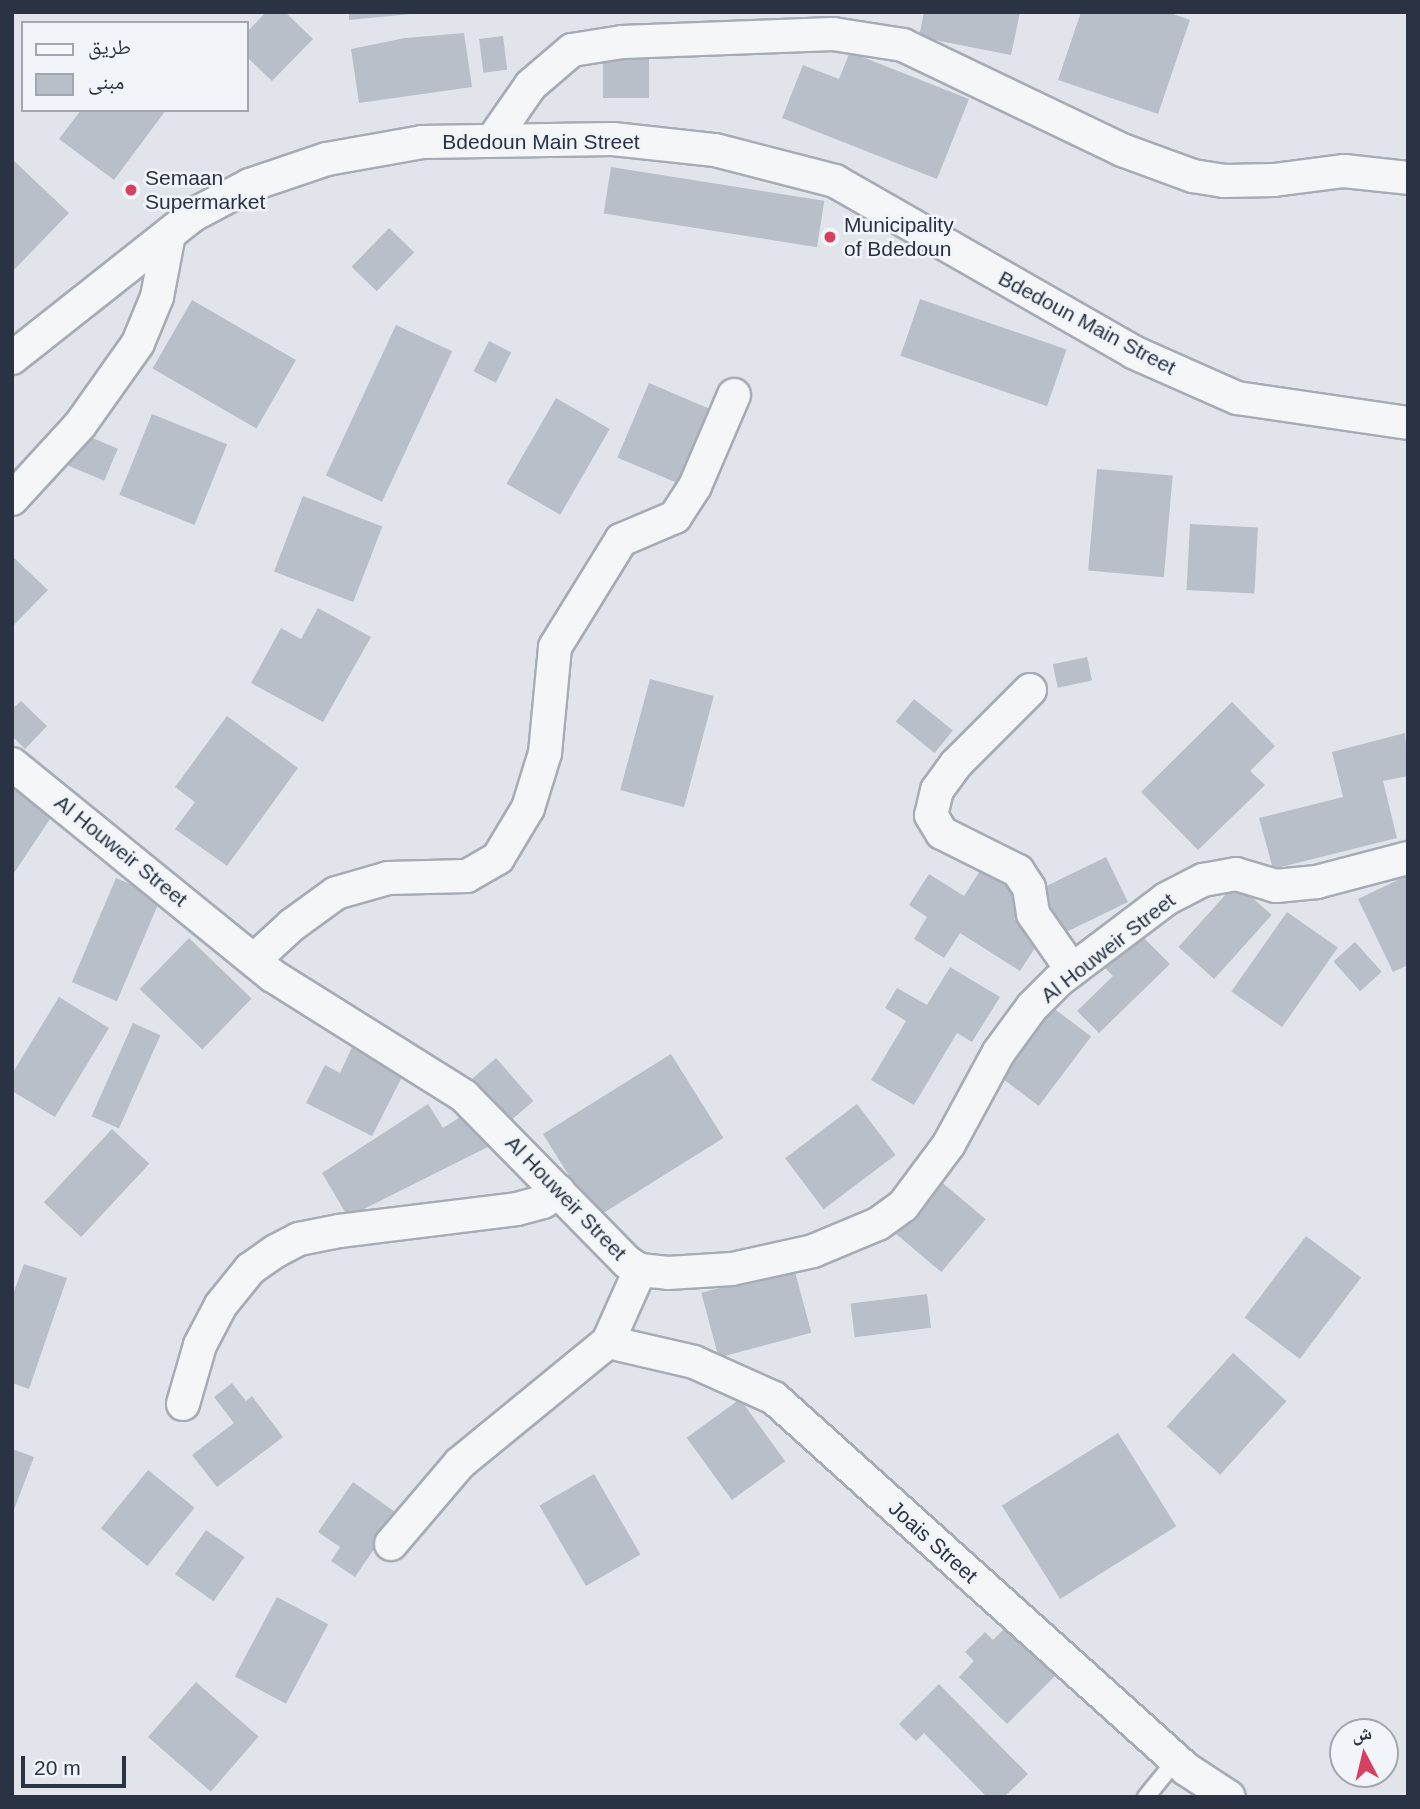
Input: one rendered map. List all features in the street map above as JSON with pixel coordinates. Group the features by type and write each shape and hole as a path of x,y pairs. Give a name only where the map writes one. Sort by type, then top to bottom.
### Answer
{"street":[{"path":"494,138 531,85 572,50 622,42 833,34 903,44 1122,150 1193,176 1224,181 1274,180 1344,171 1408,177"},
{"name":"Bdedoun Main Street","path":"12,358 193,215 250,185 327,159 422,142 494,138 613,139 715,150 835,181 1133,352 1237,398 1408,423"},
{"path":"12,499 80,425 138,343 157,297 169,234"},
{"path":"254,960 292,925 336,893 388,878 467,876 498,858 528,808 545,753 555,647 621,540 676,517 695,486 734,395"},
{"path":"1030,690 956,764 937,790 931,815 942,833 1018,871 1029,888 1033,914 1072,970"},
{"name":"Al Houweir Street","path":"12,764 254,960 464,1096 559,1191 611,1248 640,1269 691,1275 775,1261 846,1240 878,1224 903,1206 950,1144 999,1052 1032,1007 1072,970 1166,899 1203,880 1236,874 1276,886 1289,885 1408,858"},
{"path":"183,1404 200,1345 221,1304 250,1269 276,1251 299,1239 339,1231 517,1209 543,1202 559,1191"},
{"path":"391,1544 460,1462 608,1342 640,1269"},
{"name":"Joais Street","path":"608,1342 694,1362 774,1398 1176,1760 1229,1797"}],"lane":[{"path":"1146,1797 1176,1760"}],"building":[{"path":"266,12 285,12 313,39 272,81 248,58 248,31"},
{"path":"349,12 410,12 410,14 349,20"},
{"path":"924,12 1020,12 1011,55 919,37"},
{"path":"1081,12 1167,12 1190,20 1158,114 1058,80"},
{"path":"464,33 472,87 359,103 351,49 405,38"},
{"path":"503,36 507,70 483,73 479,39"},
{"path":"850,52 969,99 937,179 782,118 803,65 839,79"},
{"path":"603,59 649,59 649,98 603,98"},
{"path":"79,112 165,112 114,180 59,139"},
{"path":"12,159 69,213 12,272"},
{"path":"611,167 824,201 817,247 604,213"},
{"path":"389,228 414,252 377,291 351,267"},
{"path":"920,299 1067,349 1047,406 900,356"},
{"path":"192,300 296,360 256,428 152,368"},
{"path":"396,325 452,351 382,502 326,475"},
{"path":"489,341 511,352 496,383 474,371"},
{"path":"649,383 715,411 684,486 617,458"},
{"path":"556,398 610,429 560,515 506,484"},
{"path":"152,414 227,444 195,525 119,495"},
{"path":"81,433 118,449 104,481 67,465"},
{"path":"1097,469 1173,476 1164,577 1088,571"},
{"path":"303,496 382,526 353,602 274,572"},
{"path":"1190,524 1258,528 1254,593 1187,590"},
{"path":"12,556 48,590 12,627"},
{"path":"318,608 371,637 323,722 251,683 281,628 301,639"},
{"path":"1087,657 1092,680 1058,688 1053,664"},
{"path":"650,679 714,696 684,807 620,790"},
{"path":"914,699 953,730 935,753 896,722"},
{"path":"21,701 47,726 25,749 12,736 12,709"},
{"path":"1232,702 1275,746 1250,771 1265,785 1198,850 1141,792"},
{"path":"227,716 298,768 227,866 175,829 195,802 175,787"},
{"path":"1405,733 1408,776 1383,781 1397,838 1273,869 1259,818 1343,797 1332,752"},
{"path":"12,785 54,813 12,876"},
{"path":"1106,857 1128,902 1055,937 1033,893"},
{"path":"983,866 1029,896 1014,919 1042,937 1020,971 960,933 944,958 914,939 927,917 909,905 929,874 964,896"},
{"path":"1408,875 1408,965 1393,972 1358,899"},
{"path":"116,878 161,897 117,1001 72,982"},
{"path":"1236,883 1272,915 1214,979 1178,947"},
{"path":"1287,912 1338,948 1282,1027 1231,991"},
{"path":"1133,927 1170,964 1099,1033 1077,1011 1113,976 1098,961"},
{"path":"189,938 252,998 202,1050 140,989"},
{"path":"1355,942 1382,972 1360,991 1333,961"},
{"path":"950,967 1000,997 972,1042 957,1033 914,1105 871,1080 906,1021 885,1008 897,988 927,1005"},
{"path":"59,997 109,1028 55,1117 12,1091 12,1074"},
{"path":"1048,1004 1091,1036 1039,1106 996,1073"},
{"path":"133,1023 160,1035 119,1128 92,1116"},
{"path":"354,1043 406,1069 372,1136 306,1103 325,1065 340,1073"},
{"path":"671,1054 723,1138 595,1218 543,1134"},
{"path":"496,1058 533,1101 505,1125 468,1082"},
{"path":"428,1104 443,1128 468,1112 490,1146 348,1217 322,1173"},
{"path":"857,1104 896,1155 824,1209 785,1158"},
{"path":"112,1129 149,1164 81,1237 44,1202"},
{"path":"939,1180 986,1219 941,1272 895,1233"},
{"path":"1306,1236 1361,1278 1300,1359 1245,1317"},
{"path":"24,1264 67,1278 29,1389 12,1383 12,1297"},
{"path":"794,1268 811,1333 719,1358 701,1293"},
{"path":"927,1294 931,1328 855,1337 851,1303"},
{"path":"1233,1353 1287,1401 1220,1475 1167,1427"},
{"path":"232,1383 246,1401 252,1396 283,1437 217,1487 192,1455 234,1423 214,1397"},
{"path":"740,1399 785,1461 732,1500 687,1438"},
{"path":"1118,1433 1176,1526 1060,1599 1002,1506"},
{"path":"12,1449 34,1457 12,1515"},
{"path":"148,1470 195,1508 147,1566 101,1528"},
{"path":"594,1474 640,1555 586,1586 539,1506"},
{"path":"353,1482 398,1514 355,1577 331,1561 340,1547 318,1532"},
{"path":"206,1530 245,1557 214,1601 175,1574"},
{"path":"277,1597 328,1624 286,1704 235,1676"},
{"path":"1007,1626 1056,1675 1007,1724 959,1677 974,1661 965,1652 985,1632 993,1640"},
{"path":"196,1682 259,1736 211,1792 148,1737"},
{"path":"939,1684 1028,1774 1004,1797 987,1797 924,1733 916,1741 899,1724"}],"place":[{"name":"Semaan Supermarket","path":"131,190"},
{"name":"Municipality of Bdedoun","path":"830,237"}]}
